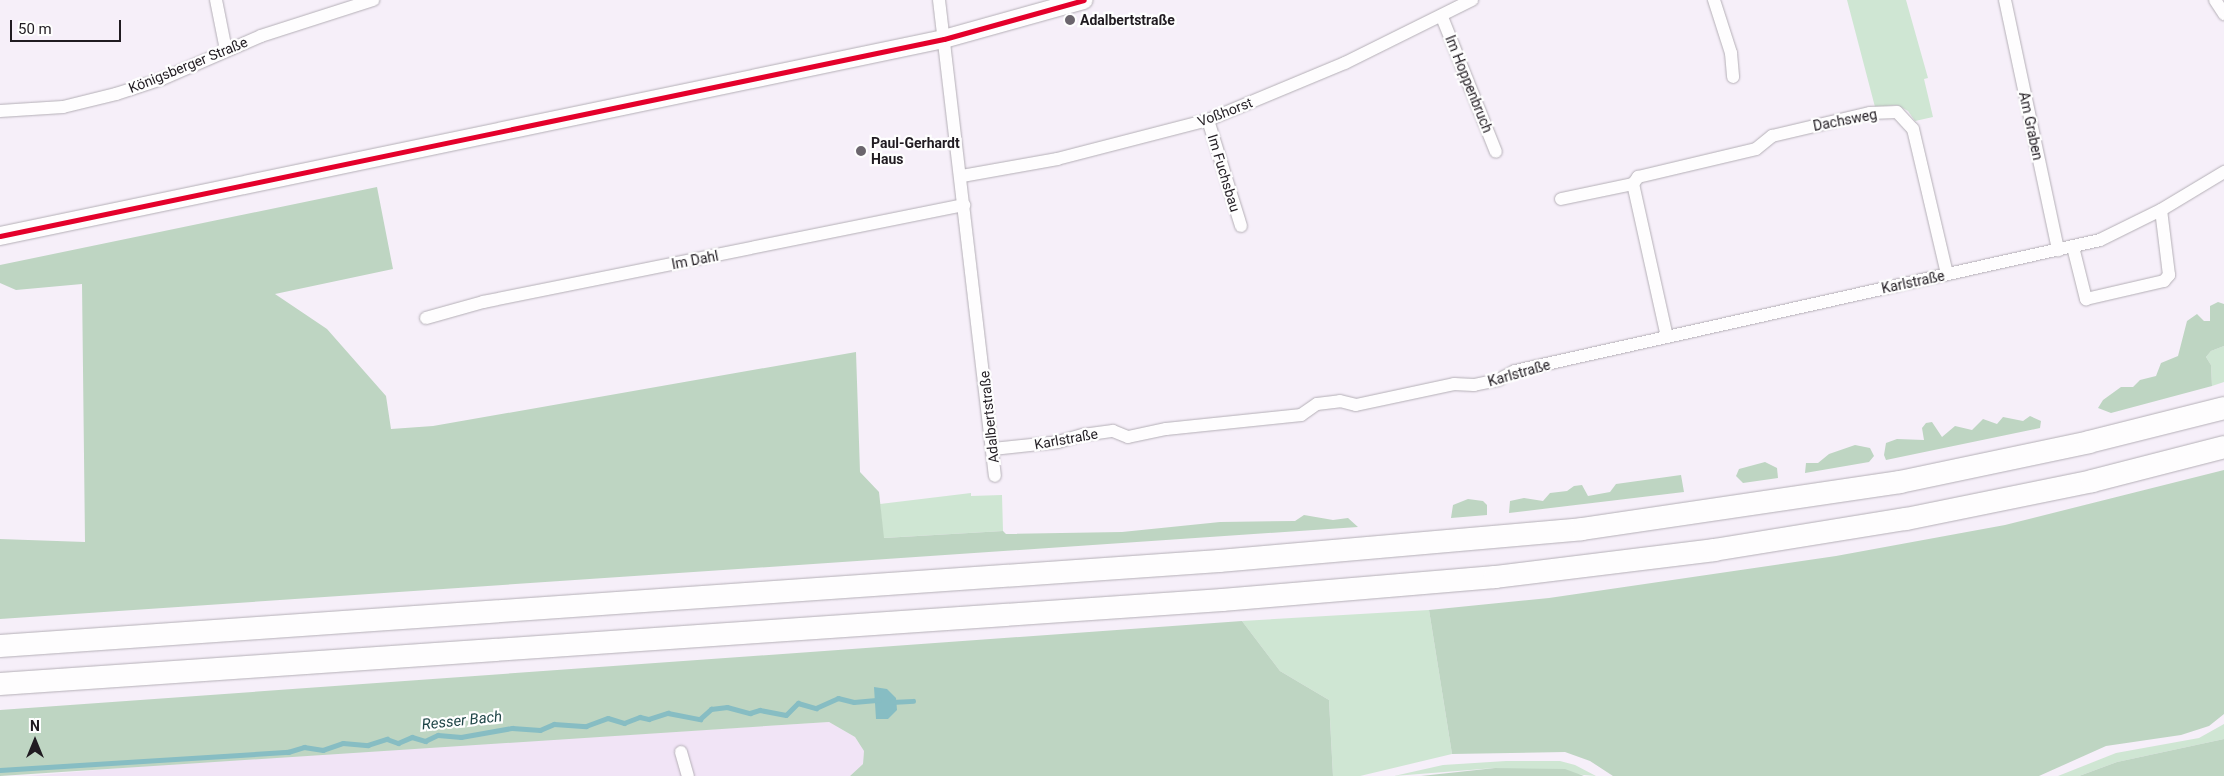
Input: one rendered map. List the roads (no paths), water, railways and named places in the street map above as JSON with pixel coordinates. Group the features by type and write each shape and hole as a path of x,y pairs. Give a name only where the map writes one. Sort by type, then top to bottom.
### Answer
{"highway":[{"path":"0,646 1229,560 1582,529 1900,482 2089,442 2224,408"},
{"path":"0,684 1212,600 1504,576 1714,550 1906,519 2092,481 2224,447"}],"main road":[{"path":"0,236 944,40 1084,0"}],"street":[{"path":"216,0 226,50"},
{"name":"Königsberger Straße","path":"0,112 38,111 87,102 162,79 226,50 373,0"},
{"name":"Adalbertstraße","path":"939,0 962,176 995,476"},
{"name":"Voßhorst","path":"962,176 1063,157 1208,120 1345,63 1442,17 1472,0"},
{"path":"1714,0 1731,53 1733,77"},
{"name":"Am Graben","path":"2007,0 2058,250"},
{"path":"2215,0 2224,14"},
{"name":"Im Hoppenbruch","path":"1442,17 1496,152"},
{"name":"Dachsweg","path":"1561,199 1633,184 1638,177 1756,149 1772,136 1870,113 1897,112 1909,122 1919,148 1947,274"},
{"name":"Im Fuchsbau","path":"1208,120 1240,226"},
{"name":"Karlstraße","path":"993,449 1058,442 1090,434 1113,431 1128,437 1166,429 1301,414 1317,404 1340,401 1356,405 1454,384 1474,385 1498,380 1515,371 2100,240 2161,210 2224,172"},
{"path":"1633,184 1668,337"},
{"name":"Im Dahl","path":"426,318 483,302 964,205"},
{"path":"2073,247 2086,299 2164,281 2169,275 2161,210"},
{"path":"681,752 688,776"}],"water":[{"path":"874,687 887,689 896,698 897,710 888,719 876,719"}],"waterway":[{"name":"Resser Bach","path":"0,770 288,752 304,747 323,750 343,743 368,745 387,739 398,743 412,737 425,741 438,735 461,737 512,728 540,730 554,724 586,726 608,718 624,723 640,717 649,719 668,713 700,719 711,709 727,707 750,713 760,710 786,715 798,703 816,708 838,698 854,702 879,700"},
{"name":"Resser Bach","path":"892,702 913,701"}],"place":[{"name":"Adalbertstraße","path":"1070,20"},
{"name":"Paul-Gerhardt Haus","path":"861,151"}]}
